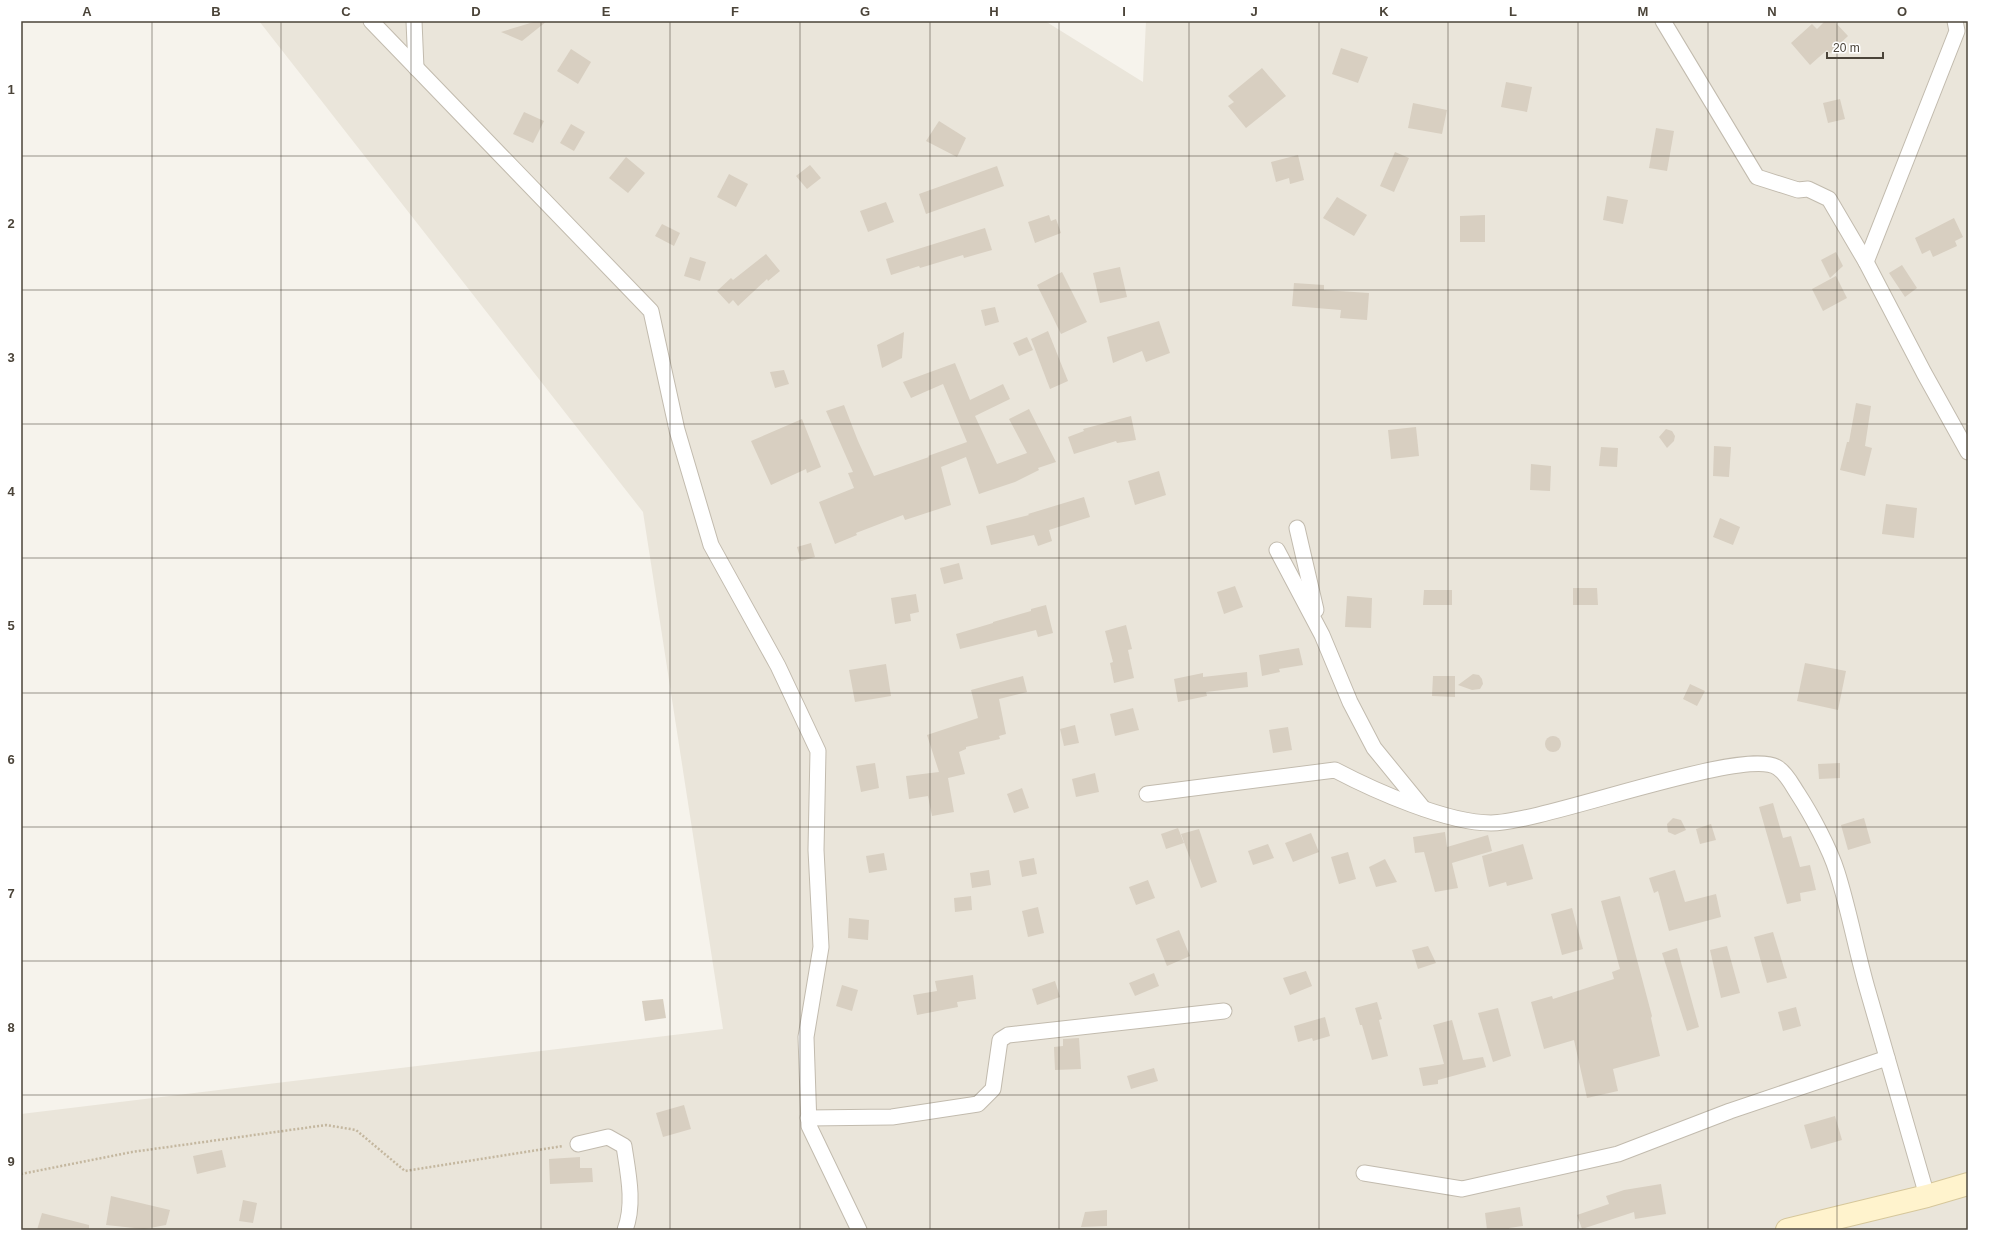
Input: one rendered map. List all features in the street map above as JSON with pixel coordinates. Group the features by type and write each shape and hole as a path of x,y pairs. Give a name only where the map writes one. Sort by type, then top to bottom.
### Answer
{"main road":[{"path":"1787,1230 1927,1196 1968,1184"}],"street":[{"path":"372,21 651,312 677,430 712,545 778,666 818,750 816,850 821,947 806,1037 808,1118 809,1126 859,1230"},
{"path":"414,21 416,68"},
{"path":"1663,21 1757,177 1798,190 1808,189 1830,199 1866,262 1924,373 1968,452"},
{"path":"1866,262 1960,27"},
{"path":"1297,528 1322,634"},
{"path":"1278,550 1322,634 1350,702 1374,748 1423,808"},
{"path":"1147,794 1335,770 1358,782 1423,808 1456,818 1489,823 1509,822 1699,773 1760,763 1777,767 1787,778 1807,808 1837,870 1864,976 1927,1196"},
{"path":"808,1118 892,1117 978,1104 993,1089 1000,1040 1008,1035 1224,1011"},
{"path":"1364,1173 1462,1189 1618,1154 1730,1111 1887,1058"},
{"path":"578,1144 608,1137 624,1146 629,1186 629,1220 625,1230"}],"path":[{"path":"21,1174 132,1152 326,1125 356,1130 405,1171 578,1144"}],"shaded area":[{"path":"259,21 1045,21 1143,82 1146,21 1968,21 1968,1230 21,1230 21,1114 723,1029 643,512"}],"building":[{"path":"537,21 547,21 522,41 501,32"},
{"path":"1825,21 1834,21 1848,36 1830,53 1827,50 1810,65 1791,43 1812,24 1817,29"},
{"path":"1341,48 1368,57 1358,83 1332,74"},
{"path":"571,49 591,62 578,84 557,71"},
{"path":"1262,68 1286,96 1246,128 1228,106 1234,102 1228,96"},
{"path":"1506,82 1532,87 1527,112 1501,107"},
{"path":"1840,99 1845,119 1828,123 1823,103"},
{"path":"1413,103 1447,110 1442,134 1408,128"},
{"path":"524,112 544,121 533,143 513,134"},
{"path":"939,121 966,138 957,157 926,141"},
{"path":"571,124 585,132 574,151 560,143"},
{"path":"1656,128 1674,131 1667,171 1649,168"},
{"path":"1395,152 1409,158 1394,192 1380,186"},
{"path":"1298,155 1304,180 1290,184 1289,178 1276,182 1271,162"},
{"path":"626,157 645,173 628,193 609,178"},
{"path":"810,165 821,178 807,189 796,176"},
{"path":"997,166 1004,186 926,214 919,194"},
{"path":"729,174 748,184 736,207 717,197"},
{"path":"1607,196 1628,200 1623,224 1603,220"},
{"path":"1337,197 1367,215 1354,236 1323,218"},
{"path":"886,202 894,222 868,232 860,211"},
{"path":"1049,215 1051,221 1056,219 1061,233 1035,243 1028,222"},
{"path":"1485,215 1485,242 1460,242 1460,216"},
{"path":"1954,218 1963,237 1955,241 1957,246 1933,257 1930,250 1922,254 1915,238"},
{"path":"662,224 680,233 674,246 655,236"},
{"path":"985,228 992,250 964,258 963,255 891,275 886,259"},
{"path":"1836,252 1843,266 1830,278 1821,260"},
{"path":"766,254 780,271 768,281 767,279 738,306 733,300 729,304 717,291 731,278 733,280"},
{"path":"690,257 706,262 700,281 684,276"},
{"path":"1902,265 1917,288 1905,297 1889,273"},
{"path":"1120,267 1127,297 1100,303 1093,273"},
{"path":"1062,272 1087,322 1061,334 1037,285"},
{"path":"1836,276 1847,298 1823,311 1812,289"},
{"path":"1294,283 1324,285 1324,290 1369,293 1367,320 1340,318 1341,310 1292,306"},
{"path":"995,307 999,322 985,326 981,310"},
{"path":"1159,321 1170,353 1146,362 1142,351 1113,363 1107,337"},
{"path":"1048,331 1068,381 1050,389 1031,339"},
{"path":"904,332 902,358 882,368 877,345"},
{"path":"1027,337 1033,350 1019,356 1013,343"},
{"path":"955,363 970,400 1003,384 1010,399 975,416 997,464 1027,453 1009,419 1029,409 1056,462 1038,468 1039,470 1015,482 979,494 966,457 941,467 951,505 905,520 903,515 856,533 857,535 835,544 819,502 854,488 848,473 853,472 826,411 844,405 874,476 929,457 928,456 967,442 943,384 911,398 903,382"},
{"path":"784,370 789,384 775,388 770,372"},
{"path":"1856,403 1871,406 1865,446 1872,448 1865,476 1840,470 1847,442 1849,442"},
{"path":"1131,416 1136,440 1117,443 1116,441 1074,454 1068,437 1084,431 1083,429"},
{"path":"802,419 821,467 807,473 806,469 771,485 751,441"},
{"path":"1416,427 1419,456 1391,459 1388,430"},
{"path":"1666,429 1672,431 1675,436 1674,441 1667,448 1659,437"},
{"path":"1714,446 1731,447 1729,477 1713,476"},
{"path":"1601,447 1618,448 1617,467 1599,466"},
{"path":"1531,464 1551,466 1550,491 1530,490"},
{"path":"1159,471 1166,495 1135,505 1128,481"},
{"path":"1084,497 1090,517 1049,530 1052,541 1038,546 1034,535 991,545 986,526 1029,515 1028,514"},
{"path":"1886,504 1917,508 1914,538 1882,534"},
{"path":"1720,518 1740,527 1733,545 1713,537"},
{"path":"811,543 815,557 801,561 797,547"},
{"path":"959,563 963,579 944,584 940,568"},
{"path":"1235,586 1243,607 1224,614 1217,592"},
{"path":"1573,588 1597,588 1598,605 1573,605"},
{"path":"1424,590 1452,590 1452,605 1423,605"},
{"path":"916,594 919,612 910,614 911,621 895,624 891,598"},
{"path":"1347,596 1372,598 1371,628 1345,627"},
{"path":"1046,605 1053,633 1038,637 1036,630 960,649 956,634"},
{"path":"1126,625 1132,649 1128,650 1134,678 1114,683 1110,663 1113,662 1105,631"},
{"path":"1299,648 1303,665 1279,669 1280,672 1262,676 1259,655"},
{"path":"1805,663 1846,671 1838,710 1797,701"},
{"path":"886,664 891,696 855,702 849,670"},
{"path":"1247,672 1248,687 1206,692 1207,696 1178,702 1174,679 1203,673 1203,677"},
{"path":"1473,674 1479,675 1482,679 1483,684 1480,689 1472,690 1458,685"},
{"path":"1023,676 1027,692 999,699 1006,734 999,736 1000,739 966,747 966,749 959,752 965,774 948,778 954,812 932,816 928,796 909,799 906,776 939,772 927,735 978,718 971,690"},
{"path":"1433,676 1455,676 1455,697 1432,696"},
{"path":"1690,684 1705,691 1697,706 1683,699"},
{"path":"1133,708 1139,730 1115,736 1110,714"},
{"path":"1075,725 1079,743 1064,746 1060,729"},
{"path":"1288,727 1292,750 1273,753 1269,730"},
{"path":"1553,736 1559,738 1561,744 1559,750 1553,752 1547,750 1545,744 1547,738"},
{"path":"875,763 879,788 861,792 856,766"},
{"path":"1840,763 1840,778 1819,779 1818,764"},
{"path":"1095,773 1099,792 1076,797 1072,779"},
{"path":"1022,788 1029,808 1014,813 1007,794"},
{"path":"1773,803 1783,838 1791,836 1800,867 1810,865 1816,890 1800,893 1801,901 1787,904 1759,807"},
{"path":"1673,818 1681,820 1686,830 1675,835 1668,832 1667,824"},
{"path":"1864,818 1871,843 1848,850 1841,825"},
{"path":"1711,824 1716,840 1700,844 1696,829"},
{"path":"1178,828 1184,843 1166,849 1161,834"},
{"path":"1199,829 1217,882 1201,888 1181,834"},
{"path":"1445,832 1447,847 1488,835 1492,851 1452,863 1458,888 1435,892 1424,852 1415,853 1413,837"},
{"path":"1311,833 1319,852 1293,862 1285,843"},
{"path":"1268,844 1274,858 1253,865 1248,851"},
{"path":"1523,844 1533,879 1507,886 1506,882 1489,887 1482,856"},
{"path":"1348,852 1356,879 1339,884 1331,857"},
{"path":"884,853 887,870 869,873 866,856"},
{"path":"1034,858 1037,874 1022,877 1019,861"},
{"path":"1385,859 1397,882 1376,887 1369,867"},
{"path":"989,870 991,885 972,888 970,873"},
{"path":"1675,870 1685,902 1716,894 1721,917 1669,931 1658,891 1654,893 1649,878"},
{"path":"1148,880 1155,898 1136,905 1129,887"},
{"path":"971,896 972,910 955,912 954,898"},
{"path":"1620,896 1652,1016 1651,1018 1660,1056 1613,1069 1618,1091 1587,1098 1574,1040 1544,1049 1531,1002 1552,996 1553,999 1614,979 1612,972 1620,969 1601,901"},
{"path":"1038,907 1044,933 1028,937 1022,911"},
{"path":"1572,908 1583,949 1562,955 1551,914"},
{"path":"849,918 869,920 868,940 848,938"},
{"path":"1179,930 1190,956 1167,966 1156,939"},
{"path":"1773,932 1787,978 1767,983 1754,937"},
{"path":"1428,946 1436,963 1418,969 1412,950"},
{"path":"1727,946 1740,993 1721,998 1710,950"},
{"path":"1677,948 1699,1027 1687,1031 1662,953"},
{"path":"1306,971 1312,986 1290,995 1283,978"},
{"path":"1154,973 1159,986 1135,996 1129,983"},
{"path":"973,975 976,999 957,1002 958,1007 917,1015 913,995 937,991 935,981"},
{"path":"1055,981 1060,997 1037,1005 1032,989"},
{"path":"842,985 858,990 852,1011 836,1006"},
{"path":"663,999 666,1018 645,1021 642,1001"},
{"path":"1377,1002 1382,1019 1379,1020 1388,1056 1372,1060 1362,1025 1360,1025 1355,1008"},
{"path":"1796,1007 1801,1026 1783,1031 1778,1012"},
{"path":"1498,1008 1511,1056 1493,1062 1478,1013"},
{"path":"1325,1017 1330,1036 1313,1041 1312,1038 1298,1042 1294,1026"},
{"path":"1452,1020 1463,1060 1483,1057 1486,1067 1438,1080 1438,1084 1423,1086 1419,1068 1444,1064 1433,1025"},
{"path":"1079,1038 1081,1069 1055,1070 1054,1047 1063,1046 1063,1039"},
{"path":"1154,1068 1158,1081 1131,1089 1127,1076"},
{"path":"684,1105 691,1129 663,1137 656,1113"},
{"path":"1835,1116 1842,1140 1811,1149 1804,1125"},
{"path":"222,1150 226,1167 197,1174 193,1156"},
{"path":"580,1157 580,1168 592,1168 593,1182 550,1184 549,1159"},
{"path":"1661,1184 1666,1214 1635,1219 1634,1212 1582,1229 1577,1215 1609,1204 1606,1196 1624,1190"},
{"path":"111,1196 170,1210 166,1225 144,1229 106,1225"},
{"path":"243,1200 257,1203 253,1223 239,1221"},
{"path":"1520,1207 1523,1226 1509,1228 1509,1230 1487,1230 1485,1213"},
{"path":"1107,1210 1107,1226 1081,1227 1085,1212"},
{"path":"42,1213 89,1225 89,1230 37,1230"}]}
